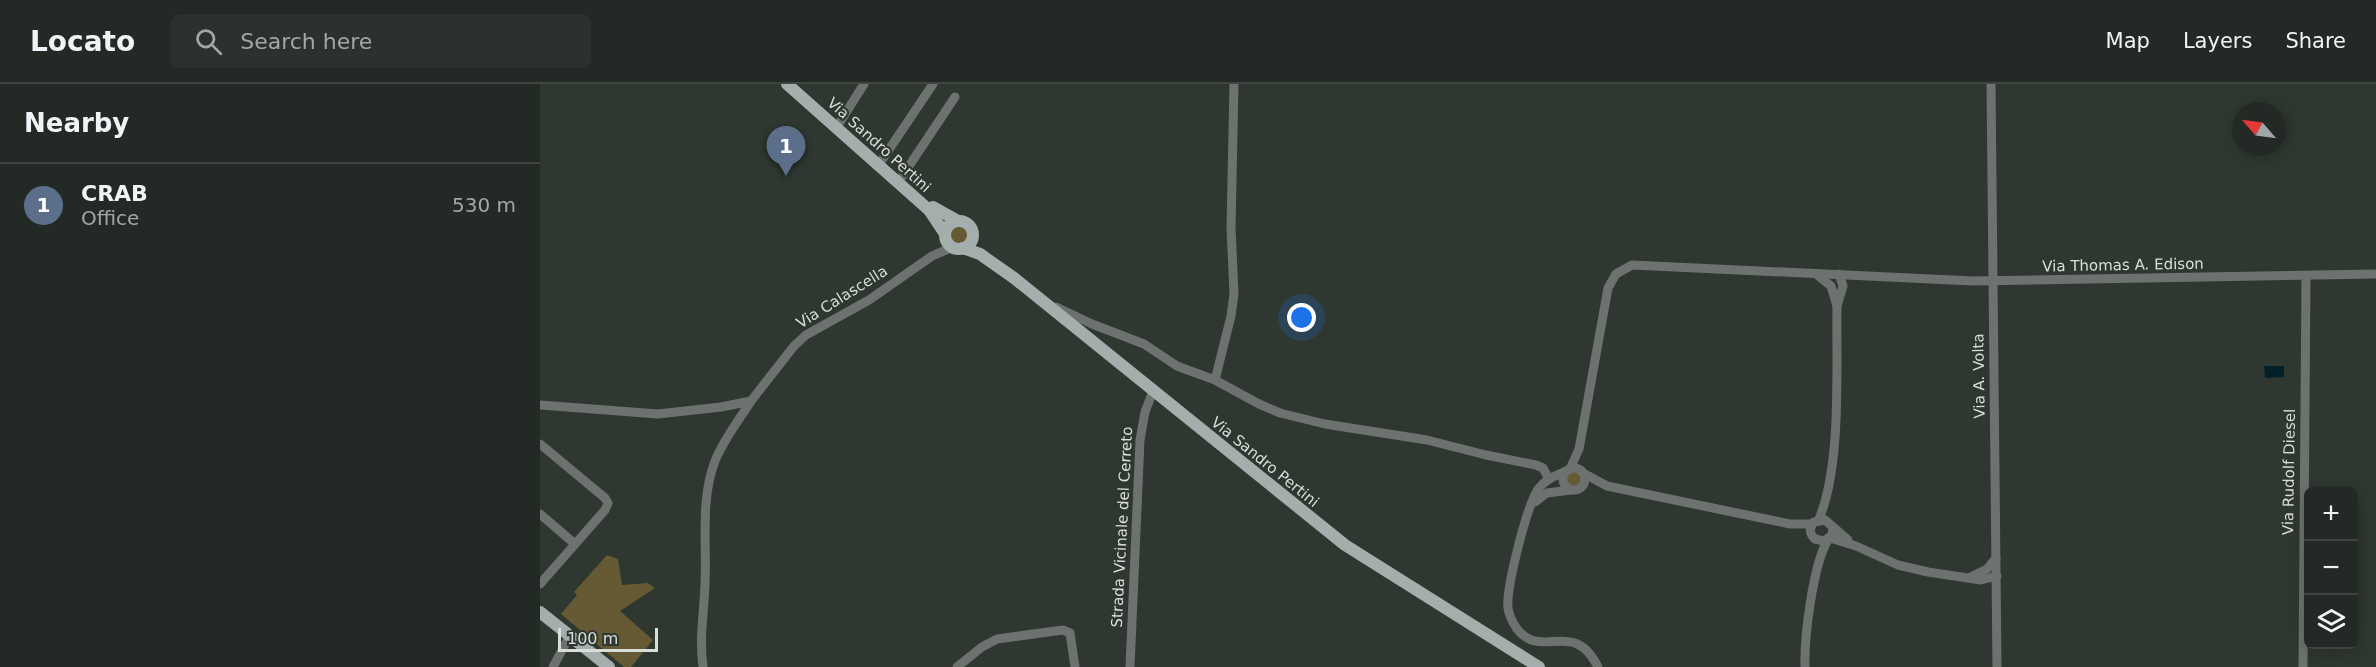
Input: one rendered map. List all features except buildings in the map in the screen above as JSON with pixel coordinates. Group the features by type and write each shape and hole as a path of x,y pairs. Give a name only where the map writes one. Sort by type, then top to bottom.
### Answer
{"main road":[{"name":"Via Sandro Pertini","path":"787,84 929,210 952,242 988,259 1353,551 1539,667"},
{"name":"Via Sandro Pertini","path":"798,84 935,209 969,224 973,237 988,259"},
{"path":"958,221 949,225 952,242 970,244 973,237"},
{"path":"540,612 609,667"}],"street":[{"path":"840,122 864,84"},
{"path":"882,160 933,84"},
{"path":"1215,380 1231,316 1234,294 1231,231 1234,84"},
{"name":"Via A. Volta","path":"1991,84 1997,667"},
{"path":"901,178 955,97"},
{"name":"Via Calascella","path":"703,667 700,630 705,582 706,504 710,480 720,450 751,401 794,346 806,335 869,300 952,242"},
{"name":"Via Thomas A. Edison","path":"1580,449 1607,292 1612,278 1629,265 1992,281 2376,274"},
{"path":"1808,273 1821,276 1838,291"},
{"path":"1805,667 1806,637 1819,559 1830,532 1826,498 1834,432 1839,273"},
{"path":"1838,291 1854,279 1870,275"},
{"name":"Via Rudolf Diesel","path":"2302,667 2306,276"},
{"path":"1045,303 1140,342 1177,366 1215,380 1280,413 1316,422 1431,441 1480,454 1538,465 1543,468 1549,479"},
{"name":"Strada Vicinale del Cerreto","path":"1130,667 1140,447 1145,412 1153,391"},
{"path":"540,405 658,414 751,401"},
{"path":"540,444 605,498 608,503 540,584"},
{"path":"1571,490 1563,482 1580,449"},
{"path":"1580,449 1585,479 1582,487"},
{"path":"1595,664 1585,647 1574,642 1563,640 1543,642 1529,638 1519,630 1509,615 1509,596 1528,511 1536,493 1549,479 1575,468 1607,486"},
{"path":"1528,511 1539,498 1547,493 1577,490 1582,487 1607,486 1814,529 1821,542 1830,532"},
{"path":"1819,559 1814,529 1826,498"},
{"path":"540,514 575,544"},
{"path":"1814,529 1825,520 1830,532 1898,565 1969,578 1997,576"},
{"path":"1981,577 1996,558"},
{"path":"1981,577 1996,594"},
{"path":"957,667 982,646 994,640 1063,630 1070,633 1075,667"},
{"path":"553,667 569,637"}],"shaded area":[{"path":"956,225 964,225 970,231 970,239 964,245 956,245 950,239 950,231"},
{"path":"1574,472 1579,474 1581,479 1579,484 1574,486 1569,484 1567,479 1569,474"},
{"path":"607,555 618,559 622,585 648,583 655,588 620,611 653,640 631,667 624,667 561,614 577,595 574,592"}],"water":[{"path":"2264,366 2284,366 2284,377 2265,378"}],"place":[{"name":"CRAB","path":"786,176"}]}
